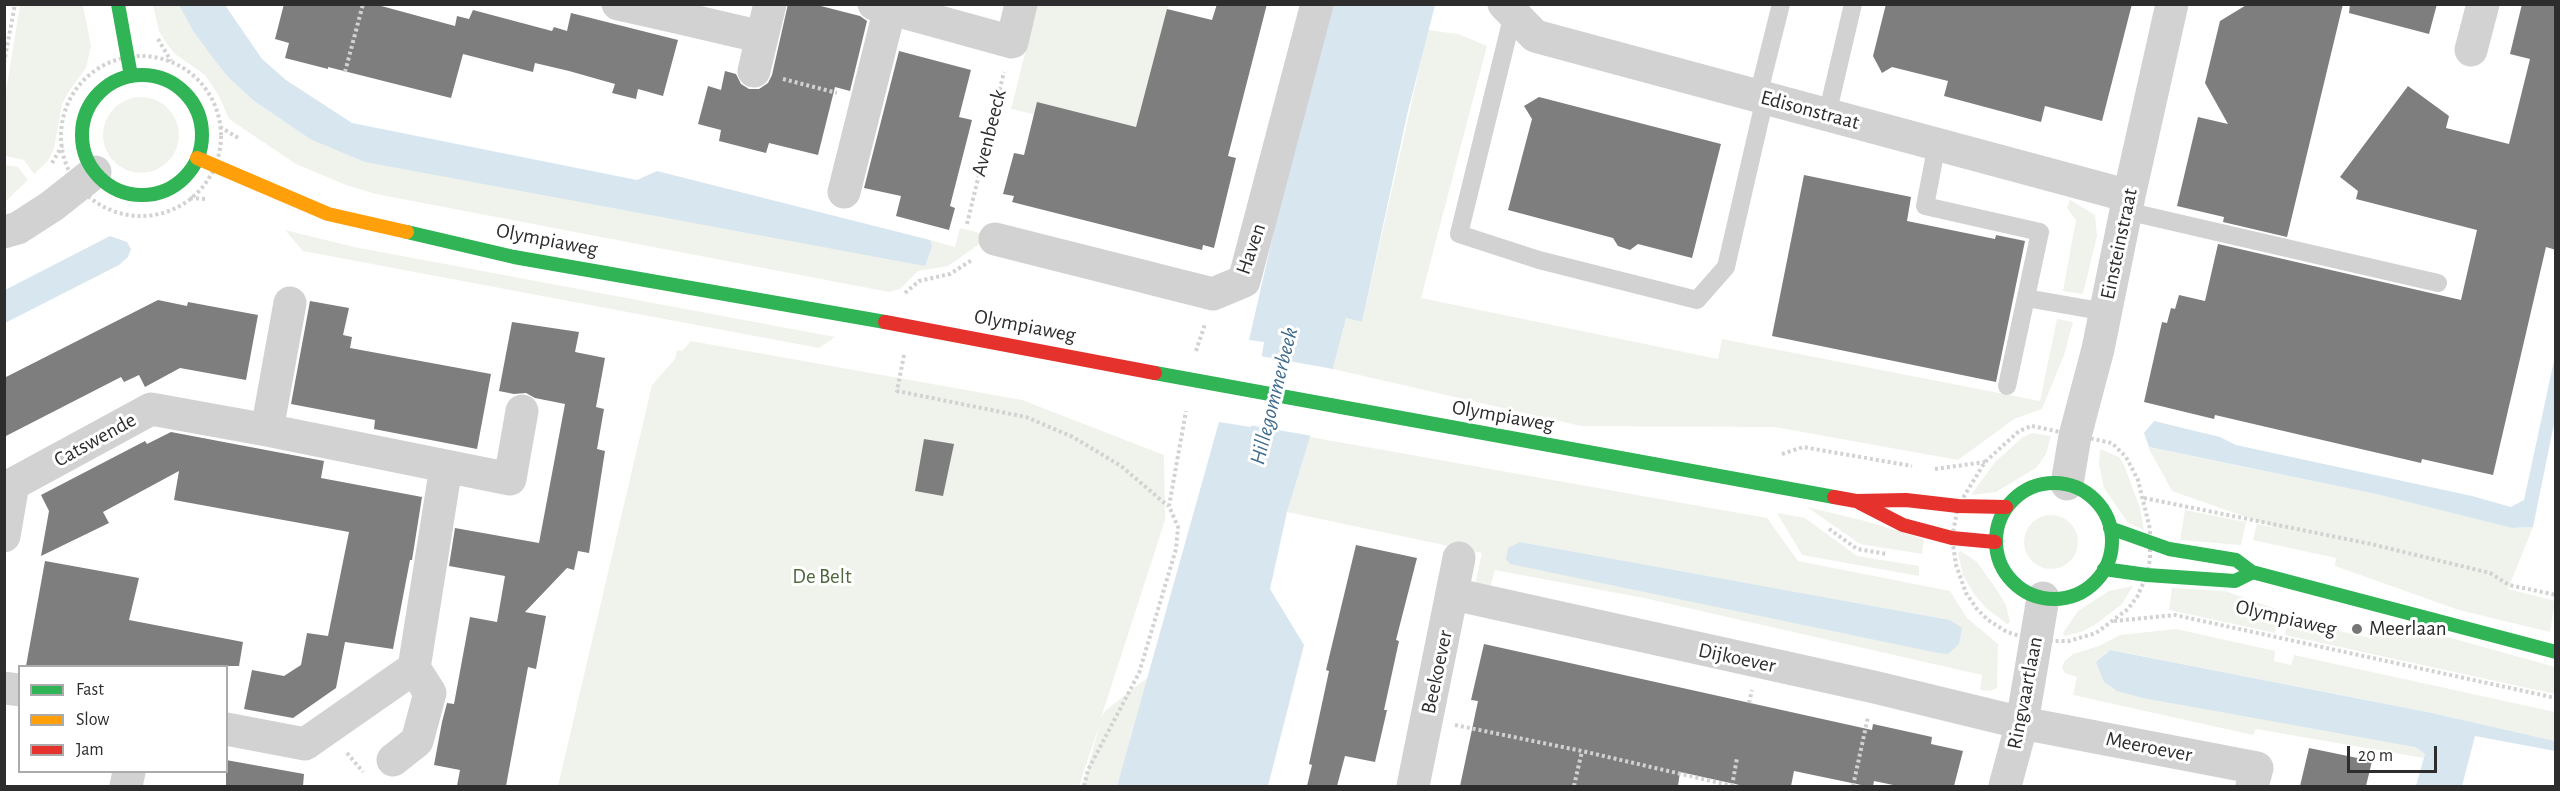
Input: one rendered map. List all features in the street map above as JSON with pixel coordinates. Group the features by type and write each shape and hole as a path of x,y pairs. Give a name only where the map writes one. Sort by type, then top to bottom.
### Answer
{"main road":[{"path":"118,4 131,76"},
{"path":"131,76 163,78 181,89 195,106 202,126 197,159 182,180 150,195 124,192 108,184 87,179 83,144 83,123 86,114 104,89 131,76"},
{"name":"Olympiaweg","path":"197,159 328,214 514,257 922,328 1322,405 1856,501 1906,500 1958,506 2006,507"},
{"path":"2044,483 2067,484 2090,495 2099,505 2110,528 2111,549 2104,569 2089,587 2067,598 2043,598 2031,594 2009,579 2002,568 1995,542 1996,530 2006,507 2013,499 2033,486 2044,483"},
{"name":"Olympiaweg","path":"1856,501 1903,525 1952,537 1995,542"},
{"name":"Olympiaweg","path":"2110,528 2169,549 2236,560 2252,572 2556,652"},
{"name":"Olympiaweg","path":"2104,569 2147,575 2235,581 2252,572"}],"street":[{"path":"618,4 678,11 762,37"},
{"path":"754,71 770,4"},
{"path":"844,192 867,101 882,6 1012,42 1021,4"},
{"name":"Haven","path":"995,239 1213,294 1244,281 1317,4"},
{"name":"Einsteinstraat","path":"2067,484 2075,436 2106,312 2172,4"},
{"path":"2472,50 2482,4"},
{"name":"Edisonstraat","path":"1508,9 1535,36 1937,144 2128,203"},
{"path":"4,232 18,228 87,179"},
{"path":"267,430 290,303"},
{"name":"Catswende","path":"4,536 13,484 151,409 510,479 522,411"},
{"path":"381,769 417,741 430,693 414,668 446,467"},
{"name":"Beekoever","path":"1413,786 1459,558"},
{"name":"Dijkoever","path":"1453,594 1874,687 2022,723"},
{"name":"Ringvaartlaan","path":"2005,786 2022,723 2043,598"},
{"path":"228,729 305,744 414,668"},
{"name":"Meeroever","path":"2022,723 2257,768 2252,786"}],"lane":[{"path":"1508,9 1459,234 1539,260 1697,300 1726,267 1781,4"},
{"path":"1827,115 1853,4"},
{"path":"1937,144 1925,206 2040,232 2007,386"},
{"path":"2128,203 2438,283"},
{"path":"2026,298 2106,312"}],"path":[{"path":"4,63 15,4"},
{"path":"345,72 363,4"},
{"name":"Avenbeeck","path":"966,223 1012,42"},
{"path":"149,56 171,62 195,77 212,100 220,127 219,154 214,167 208,179 190,198 173,209 153,214 126,214 114,210 89,196 87,179 68,167 62,146 66,108 71,96 87,77 106,64 127,57 149,56"},
{"path":"754,71 867,101"},
{"path":"897,300 919,281 961,269 995,239"},
{"path":"1194,361 1213,294"},
{"path":"906,345 897,391 1026,417 1073,437 1121,466 1169,506 1178,527 1176,549 1139,673 1088,770 1084,786"},
{"path":"1169,506 1186,410"},
{"path":"2144,498 2381,547 2490,573 2509,585 2556,595"},
{"name":"Olympiaweg","path":"2113,621 2175,615 2556,698"},
{"path":"1853,786 1874,687"},
{"path":"1427,720 1582,751 1733,786 1737,758"},
{"path":"305,744 348,754 381,769"},
{"path":"1574,786 1582,751"}],"green space":[{"path":"20,5 83,5 91,46 86,68 62,104 54,149 47,162 34,174 24,160 5,156 5,97"},
{"path":"153,5 179,5 193,31 228,77 254,101 310,139 925,265 931,246 930,240 955,247 960,228 984,234 981,243 948,266 918,271 900,289 889,292 376,194 346,185 296,164 229,119 219,96 205,75 175,54 167,44 159,31"},
{"path":"1037,5 1168,5 1142,135 1135,137 1011,109"},
{"path":"1428,30 1458,34 1487,46 1421,298 1718,359 1722,339 2040,401 2057,319 2073,322 2064,355 2042,409 2014,419 1958,460 1775,427 1581,426 1333,369 1346,318 1362,322"},
{"path":"141,97 155,100 168,108 176,121 179,135 176,149 168,162 155,170 141,173 127,170 114,162 106,149 103,135 106,121 114,108 127,100"},
{"path":"5,165 18,167 28,180 5,202"},
{"path":"2070,200 2095,215 2097,236 2083,294 2063,291 2076,220 2067,208"},
{"path":"285,230 354,247 835,337 819,348 303,251"},
{"name":"De Belt","path":"691,341 1022,400 1164,455 1165,520 1101,718 1105,711 1148,677 1117,786 1083,786 1100,723 1079,786 558,786 652,385 675,359 677,350 682,351"},
{"path":"2032,433 2051,436 2046,454 2036,468 1996,492 1971,495 1995,462 2023,437"},
{"path":"1310,437 1767,518 1798,561 1950,591 1967,618 1998,644 1997,688 1990,691 1980,690 1982,675 1644,598 1495,570 1490,588 1475,585 1482,553 1287,512","holes":["1520,542 1950,620 1510,564"]},
{"path":"2148,447 2376,494 2512,528 2533,527 2508,589 2555,601 2550,632 2459,610 2335,566 2336,558 2253,540 2257,524 2277,528 2172,491"},
{"path":"2100,449 2119,457 2124,465 2140,508 2144,530 2128,523 2104,488 2099,464"},
{"path":"1807,507 1924,539 1922,554 1860,544"},
{"path":"2185,510 2246,522 2241,545 2180,540"},
{"path":"1777,513 1805,518 1857,556 1919,566 1919,576 1802,555"},
{"path":"2046,515 2056,515 2066,519 2074,527 2078,542 2074,557 2066,565 2056,569 2046,569 2036,565 2028,557 2024,547 2024,537 2028,527 2036,519"},
{"path":"1961,551 1977,562 1997,590 2006,605 2010,622 2007,624 1986,608 1974,594 1963,575 1958,553"},
{"path":"2133,586 2122,604 2096,624 2081,632 2065,636 2063,633 2078,611 2109,591"},
{"path":"2172,588 2225,591 2279,610 2275,633 2169,610"},
{"path":"2288,620 2371,638 2373,630 2423,630 2555,667 2555,694 2285,635"},
{"path":"2176,629 2275,651 2274,661 2291,665 2294,655 2555,712 2555,741 2432,713 2111,650 2104,654 2415,747 2425,754 2424,758 2256,729 2253,735 2073,695 2077,677 2065,673 2062,668 2064,662 2073,654 2099,646 2120,635"}],"water":[{"path":"179,5 225,5 262,59 286,80 352,123 637,180 657,171 930,240 932,246 925,266 365,162 310,139 254,101 228,77 213,58 193,31"},
{"name":"Hillegommerbeek","path":"1326,5 1435,5 1407,115 1362,322 1346,318 1333,369 1327,368 1310,437 1287,512 1270,589 1304,645 1268,786 1117,786 1219,422 1251,427 1264,342 1249,340"},
{"path":"110,236 127,242 131,249 128,257 119,265 5,323 5,290"},
{"path":"2555,356 2555,419 2533,527 2512,528 2376,494 2149,447 2144,433 2154,421 2220,437 2236,445 2472,496 2511,507 2524,500"},
{"path":"1520,542 1950,620 1962,628 1959,644 1948,654 1938,653 1510,564 1506,559 1508,548"},
{"path":"2110,650 2432,713 2555,741 2555,751 2475,736 2462,786 2416,786 2425,754 2415,747 2143,698 2117,691 2104,682 2096,662"}],"pier":[{"path":"1260,356 1328,368 1313,436 1249,425"}],"building":[{"path":"284,4 374,4 455,26 457,16 469,19 473,10 552,31 554,27 567,31 571,13 678,40 663,96 638,89 636,99 612,93 615,84 569,71 535,63 533,72 463,54 451,98 285,58 289,43 275,39"},
{"path":"788,4 813,4 860,16 867,21 850,91 835,87 818,155 769,143 766,153 719,141 721,130 698,124 708,86 721,90 725,71 736,74 741,84 749,89 759,89 768,83 772,75"},
{"path":"1217,4 1267,4 1228,156 1236,158 1214,248 1203,245 1202,250 1012,202 1014,196 1003,194 1014,153 1024,155 1037,102 1136,127 1167,9 1212,20"},
{"path":"1886,4 2132,4 2102,121 2045,106 2041,122 1944,96 1948,81 1892,67 1882,73 1873,56"},
{"path":"2248,4 2343,4 2287,237 2223,222 2224,217 2177,206 2198,117 2228,124 2205,83 2220,21"},
{"path":"2350,4 2437,4 2429,34 2349,13"},
{"path":"2522,4 2556,4 2556,250 2546,247 2493,475 2422,459 2421,463 2215,415 2214,419 2144,402 2162,322 2167,323 2171,308 2175,309 2179,295 2205,301 2218,244 2461,300 2477,230 2356,199 2358,191 2340,177 2408,86 2449,116 2446,128 2509,144 2530,59 2510,54"},
{"path":"899,51 971,70 959,117 972,120 950,206 955,208 949,230 896,216 901,196 864,188"},
{"path":"1539,97 1721,144 1692,258 1638,244 1630,250 1618,246 1613,238 1508,210 1532,119 1524,106"},
{"path":"1804,175 1911,197 1907,221 1995,239 1996,235 2025,241 1996,382 1772,336"},
{"path":"158,300 187,306 188,302 258,315 246,380 180,368 145,387 139,375 124,382 121,377 4,437 4,378"},
{"path":"310,301 349,308 343,335 352,337 350,348 491,374 477,449 374,429 375,420 291,404"},
{"path":"512,322 579,332 575,352 605,358 596,407 604,409 597,449 605,451 589,553 578,551 574,570 567,568 525,612 546,616 536,669 528,667 506,786 457,786 460,770 434,765 442,722 447,703 454,704 470,617 497,622 505,576 449,566 455,528 539,543 565,404 535,398 526,393 514,394 499,391"},
{"path":"171,432 324,461 321,478 422,497 412,560 410,560 393,649 345,642 336,688 293,718 244,709 252,670 284,676 301,665 307,633 328,636 349,532 174,500 179,471 103,512 109,523 41,556 49,511 41,495 145,441 147,444"},
{"path":"924,439 954,444 943,496 915,491"},
{"path":"1356,545 1417,558 1396,640 1399,641 1384,710 1387,710 1375,762 1345,756 1337,786 1307,786 1312,765 1309,764 1329,671 1326,670"},
{"path":"45,561 139,578 129,620 243,642 239,666 26,665"},
{"path":"1484,644 1872,730 1873,724 1932,737 1931,744 1963,751 1954,786 1898,786 1874,781 1873,786 1866,786 1794,771 1791,786 1744,786 1680,772 1678,786 1460,786 1478,701 1471,700"},
{"path":"2309,748 2372,761 2366,786 2300,786"},
{"path":"228,760 304,774 303,786 226,786"}],"traffic: fast":[{"path":"118,4 131,76"},
{"path":"142,75 165,80 184,93 197,112 202,135 197,158 184,177 165,190 142,195 119,190 100,177 87,158 82,135 87,112 100,93 119,80 142,75"},
{"path":"407,232 514,257 885,322"},
{"path":"1155,373 1834,497"},
{"path":"2054,483 2076,487 2095,500 2108,519 2112,541 2108,563 2095,582 2076,595 2054,599 2032,595 2013,582 2000,563 1996,541 2000,519 2013,500 2032,487 2054,483"},
{"path":"2110,528 2169,549 2236,560 2252,572 2556,652"},
{"path":"2104,569 2147,575 2235,581 2251,573"}],"traffic: slow":[{"path":"197,158 328,214 407,232"}],"traffic: jam":[{"path":"885,322 1155,373"},
{"path":"1834,497 1856,501 1906,500 1958,506 2006,507"},
{"path":"1860,503 1903,525 1952,538 1995,542"}],"place":[{"name":"Meerlaan","path":"2357,629"}]}
